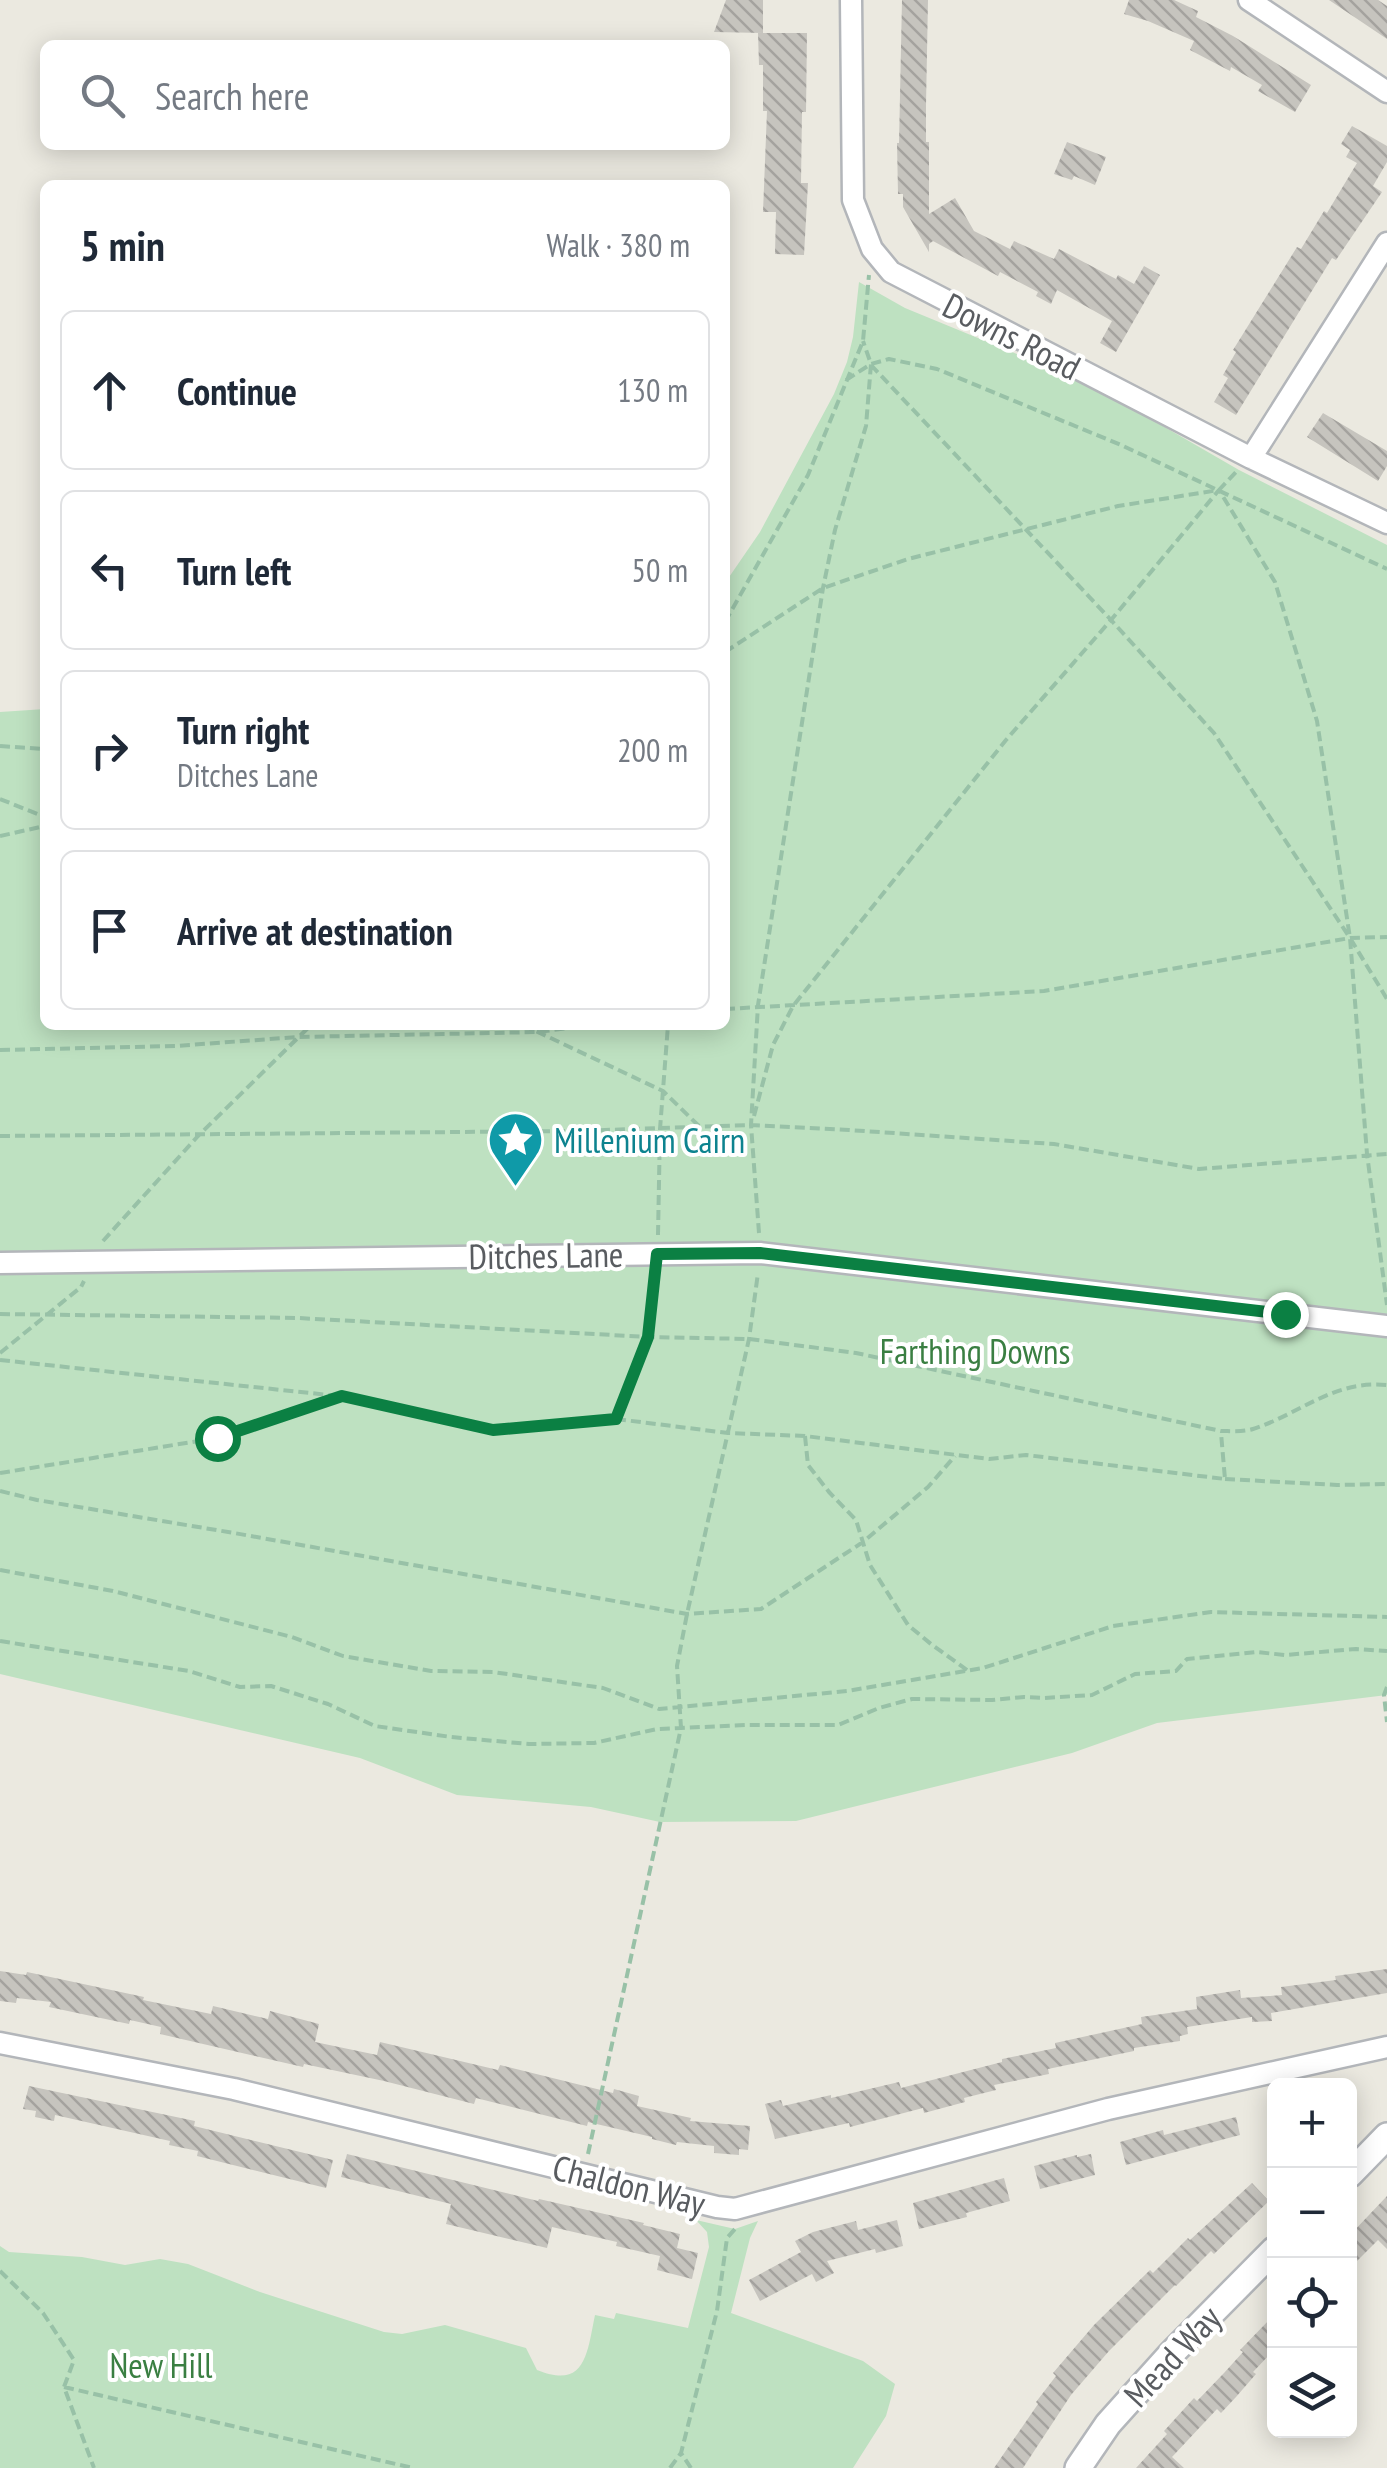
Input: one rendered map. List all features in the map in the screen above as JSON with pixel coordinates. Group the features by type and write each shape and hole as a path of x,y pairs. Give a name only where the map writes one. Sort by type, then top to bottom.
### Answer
{"street":[{"name":"Downs Road","path":"850,0 853,200 872,249 891,272 1251,458 1387,523"},
{"path":"1250,0 1387,92"},
{"path":"1251,458 1387,243"},
{"name":"Ditches Lane","path":"0,1263 760,1253 1387,1326"},
{"name":"Chaldon Way","path":"0,2043 234,2089 717,2208 735,2209 1108,2109 1382,2054"},
{"path":"1356,2168 1387,2136"},
{"name":"Mead Way","path":"1078,2468 1108,2424 1267,2257"}],"path":[{"path":"730,612 808,476 863,341 872,249"},
{"path":"846,380 870,364 889,359 937,368 1120,445 1387,569"},
{"path":"870,364 1214,733 1387,998"},
{"path":"751,1125 773,1045 793,1006 1006,740 1218,490 1251,458"},
{"path":"730,649 823,588 908,559 1118,506 1218,490"},
{"path":"1218,490 1275,582 1317,721 1350,938 1367,1154 1387,1305"},
{"path":"0,746 40,749"},
{"path":"0,798 40,815"},
{"path":"0,836 40,827"},
{"path":"730,1009 1044,991 1350,938 1387,937"},
{"path":"198,1136 306,1030"},
{"path":"534,1030 663,1091 701,1128"},
{"path":"0,1050 553,1030"},
{"path":"616,1419 648,1337 657,1254 668,1030"},
{"path":"0,1136 660,1130 751,1125 1054,1144 1199,1170 1387,1154"},
{"path":"0,1314 298,1318 749,1339 856,1352 1221,1431 1250,1430 1334,1391 1387,1385"},
{"path":"0,1360 342,1396 493,1430 616,1419 728,1433 804,1436 989,1460 1026,1456 1225,1480 1387,1484"},
{"path":"0,1474 217,1438 342,1396"},
{"path":"1221,1431 1225,1480"},
{"path":"804,1436 808,1465 856,1520 870,1565 908,1624 968,1670"},
{"path":"0,1491 686,1614 762,1609 863,1542 928,1488 956,1456"},
{"path":"0,1570 113,1591 292,1637 343,1656 431,1671 493,1672 603,1688 660,1709 847,1691 983,1668 1114,1626 1210,1612 1387,1617"},
{"path":"0,1641 189,1671 240,1686 271,1686 328,1704 375,1726 529,1744 594,1743 681,1728 838,1725 912,1698 992,1700 1092,1695 1135,1674 1176,1671 1188,1659 1256,1652 1285,1656 1356,1649 1387,1651"},
{"path":"1387,1686 1387,1722"},
{"path":"670,2468 681,2454 718,2310 727,2238 735,2228 735,2209"},
{"path":"0,2271 43,2313 74,2360 64,2387 94,2468"},
{"path":"64,2387 413,2468"},
{"path":"681,2454 691,2468"}],"green space":[{"name":"Farthing Downs","path":"859,282 905,308 1065,374 1239,470 1387,545 1387,1695 1157,1723 1072,1753 796,1821 660,1822 591,1807 457,1795 360,1758 0,1674 0,712 40,709 40,1030 730,1030 730,576 760,532 834,394 853,337"},
{"name":"New Hill","path":"696,2220 735,2229 758,2221 731,2313 863,2361 895,2384 886,2416 853,2468 0,2468 0,2246 9,2252 82,2257 125,2265 160,2259 188,2264 384,2332 402,2334 445,2325 526,2348 537,2370 566,2375 575,2371 586,2354 595,2315 614,2319 616,2313 688,2328 709,2247 707,2232"}],"building":[{"path":"726,0 763,0 763,33 714,32"},
{"path":"902,0 928,0 929,214 955,198 974,231 1010,249 1014,241 1054,259 1059,249 1116,279 1118,275 1134,284 1144,266 1160,275 1116,352 1100,343 1112,321 1057,290 1051,304 1036,296 1038,292 1000,272 998,276 933,241 929,252 903,207 903,194 898,194"},
{"path":"1129,0 1174,0 1198,11 1196,17 1311,85 1295,112 1258,91 1262,85 1190,50 1194,41 1124,14"},
{"path":"1329,0 1378,0 1387,6 1387,39"},
{"path":"758,33 807,33 801,183 808,183 804,255 775,254 776,212 763,212 767,111 763,111"},
{"path":"1352,126 1387,146 1387,162 1373,186 1382,192 1336,260 1332,258 1236,415 1214,402 1228,378 1223,375 1236,352 1233,350 1297,247 1301,249 1324,211 1327,213 1357,163 1346,157 1350,150 1341,144"},
{"path":"1067,142 1106,157 1095,185 1074,176 1072,180 1054,174"},
{"path":"1323,413 1387,451 1387,466 1378,481 1307,437"},
{"path":"1387,1969 1387,1993 1271,2013 1272,2021 1252,2022 1252,2017 1187,2027 1188,2034 1180,2036 1180,2041 1048,2069 1049,2074 994,2085 996,2090 924,2113 923,2108 850,2127 849,2123 775,2139 765,2104 781,2100 783,2106 899,2082 901,2088 1056,2048 1055,2043 1142,2024 1141,2017 1197,2009 1196,1997 1240,1990 1241,1998 1282,1995 1281,1987"},
{"path":"0,1971 26,1975 27,1972 211,2014 213,2006 268,2019 270,2011 319,2024 315,2042 377,2055 380,2042 498,2070 500,2065 613,2093 614,2089 639,2096 637,2106 691,2118 690,2121 750,2126 748,2150 739,2149 739,2155 714,2153 714,2146 677,2142 676,2145 476,2098 474,2104 384,2081 304,2064 303,2067 160,2034 161,2027 49,2007 51,2002 17,1998 16,2003 0,2001"},
{"path":"29,2086 195,2121 194,2126 333,2160 326,2188 197,2156 198,2151 169,2145 170,2141 55,2115 54,2121 35,2117 36,2111 23,2109"},
{"path":"1236,2117 1240,2135 1126,2165 1120,2142"},
{"path":"347,2154 680,2234 677,2248 698,2253 692,2279 657,2270 660,2256 552,2227 547,2248 446,2224 451,2204 341,2177"},
{"path":"1091,2154 1095,2175 1040,2189 1034,2166"},
{"path":"1004,2178 1010,2201 919,2229 913,2203"},
{"path":"1252,2183 1267,2199 1109,2351 1071,2395 1023,2468 994,2468 1056,2376 1053,2373 1094,2325 1150,2270 1153,2273"},
{"path":"1387,2196 1387,2249 1378,2240 1357,2261 1357,2228"},
{"path":"897,2220 903,2246 827,2261 834,2273 816,2282 812,2274 760,2301 749,2280 801,2252 795,2241 813,2232 856,2221 858,2230"},
{"path":"1267,2322 1267,2357 1221,2413 1217,2409 1172,2457 1184,2468 1136,2468 1194,2398 1197,2401 1243,2352 1240,2350"}],"place":[{"name":"Millenium Cairn","path":"515,1189"}],"route":[{"path":"217,1438 342,1396 493,1430 616,1419 648,1337 657,1254 760,1253 1285,1314"}]}
